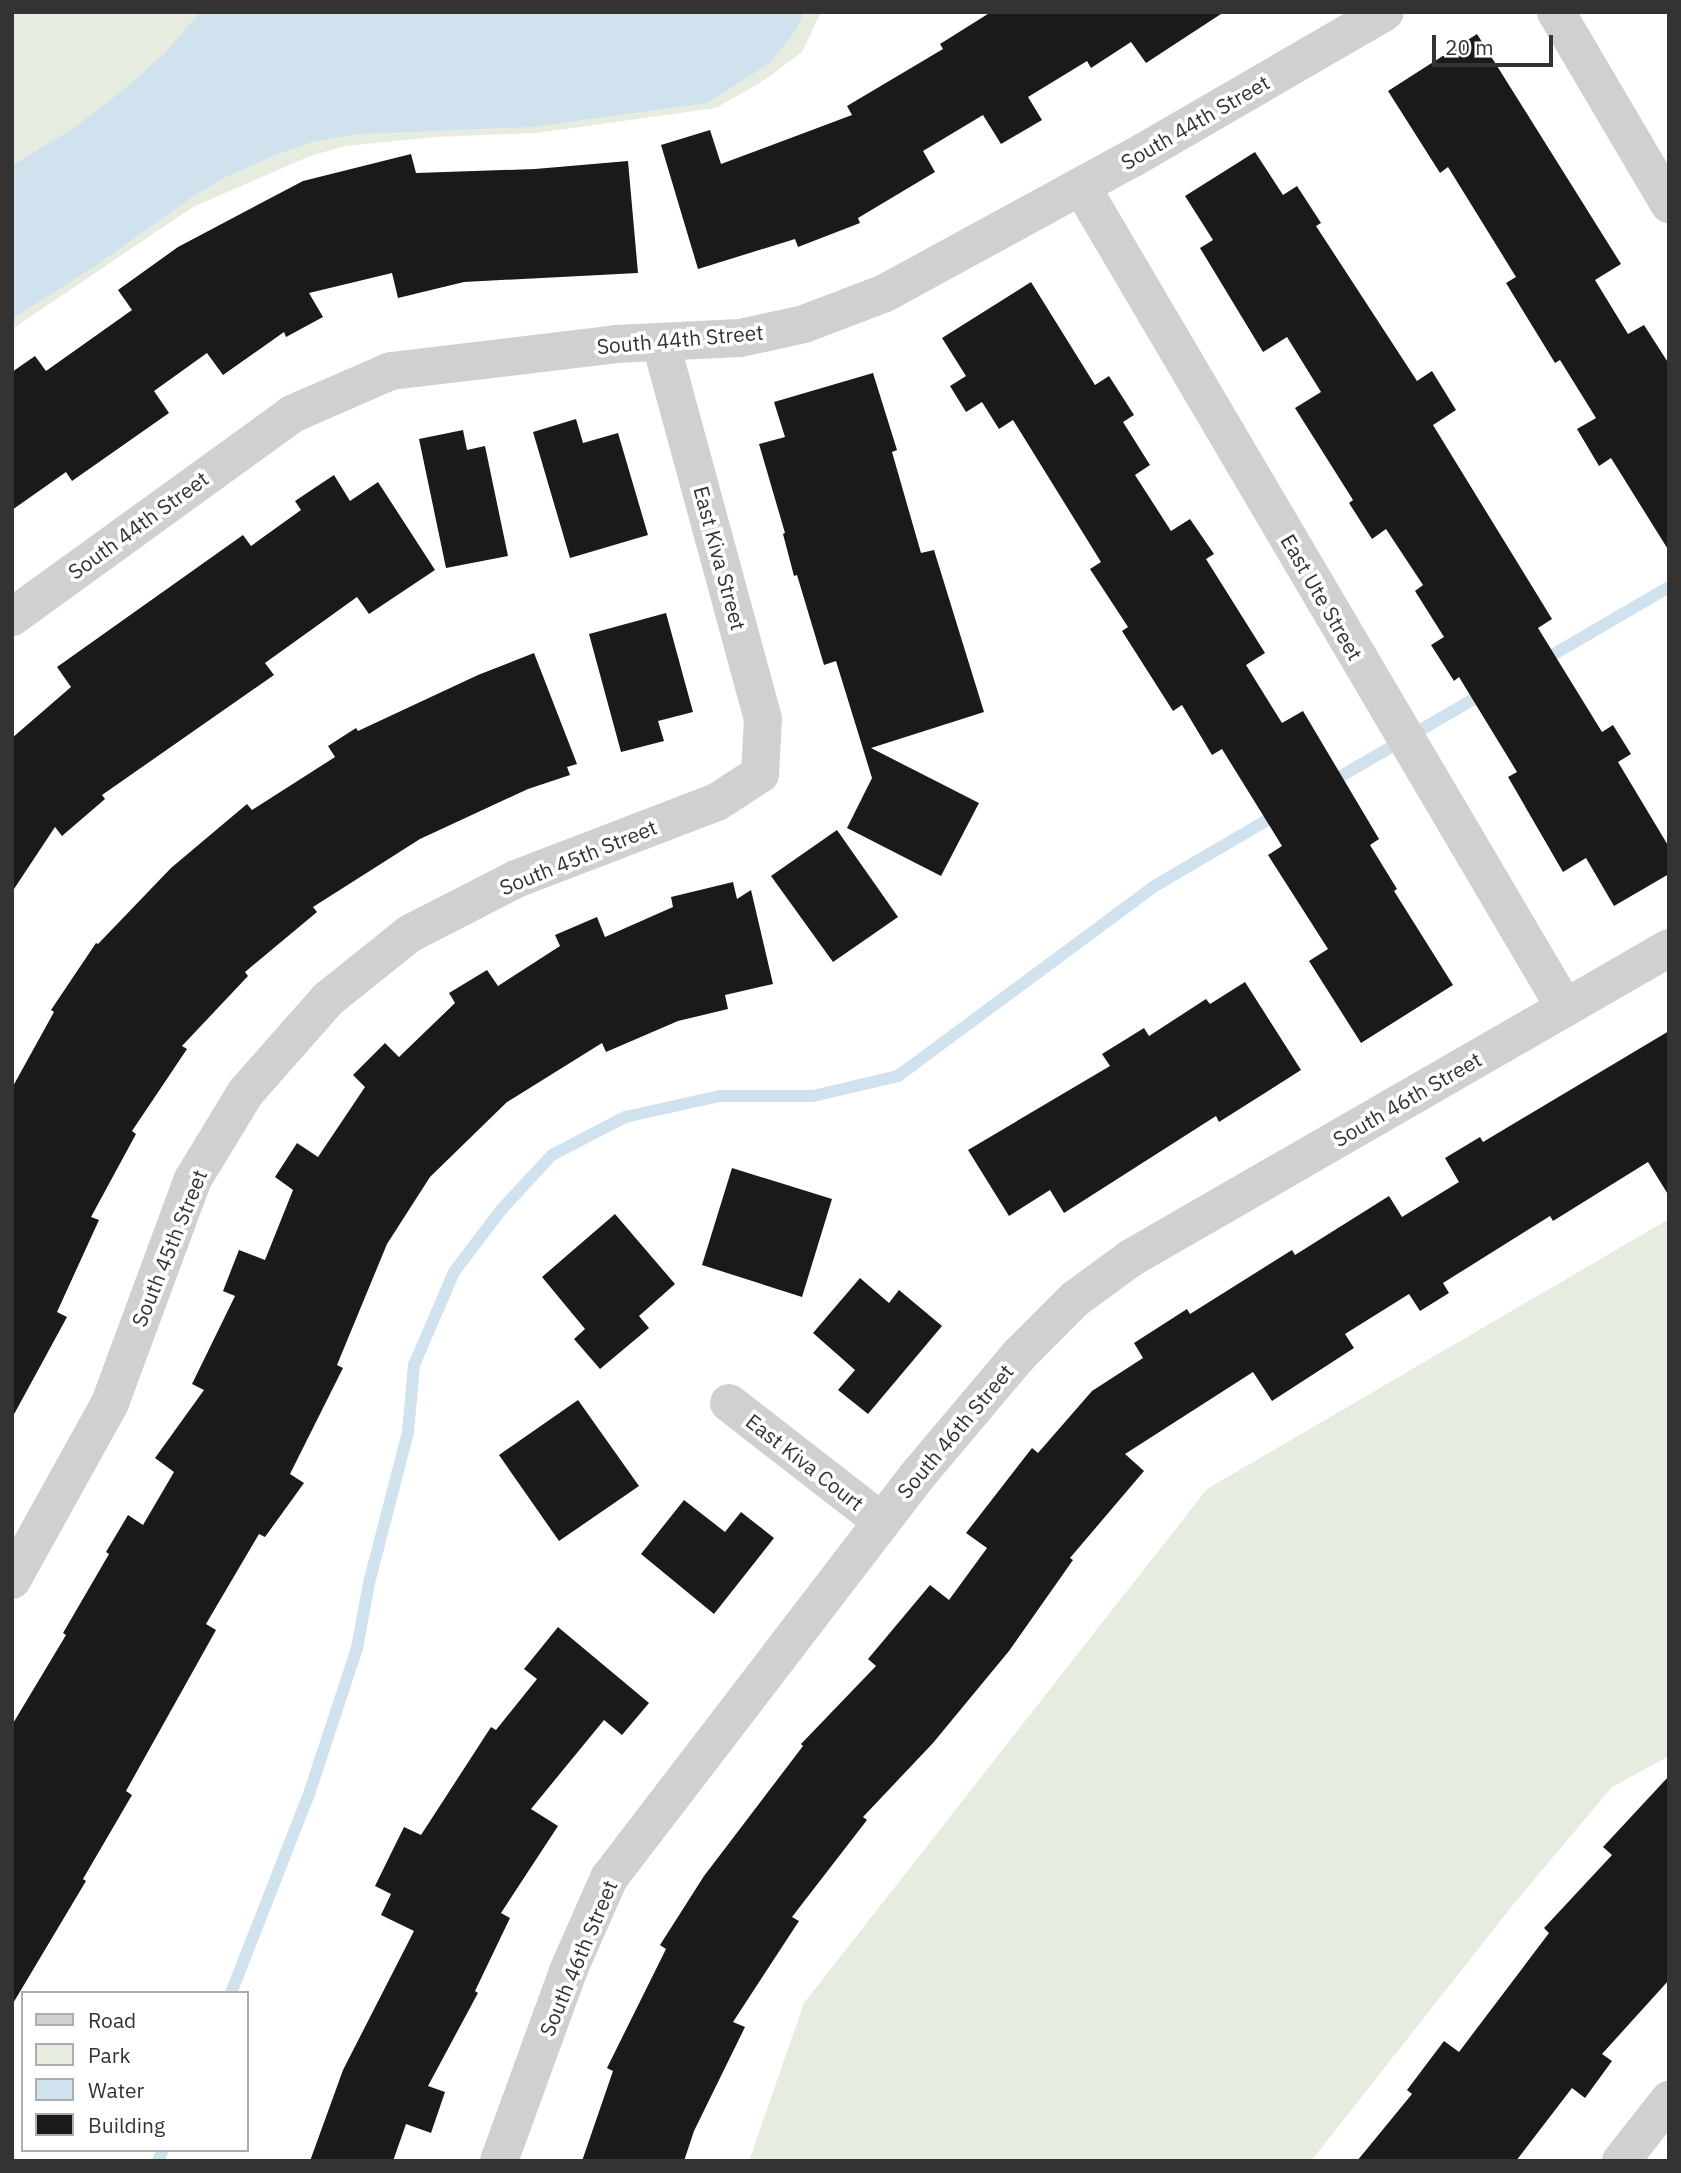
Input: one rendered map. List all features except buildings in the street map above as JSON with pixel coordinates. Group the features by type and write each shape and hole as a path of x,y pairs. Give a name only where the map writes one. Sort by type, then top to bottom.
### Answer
{"street":[{"name":"South 44th Street","path":"12,617 292,414 391,371 616,344 661,344 740,338 804,324 885,293 1082,186 1385,12"},
{"path":"1556,12 1669,204"},
{"name":"East Ute Street","path":"1082,186 1565,1008"},
{"name":"East Kiva Street","path":"661,344 764,719 761,774"},
{"name":"South 45th Street","path":"12,1580 110,1403 192,1179 246,1091 328,999 421,928 516,879 716,802 761,774"},
{"name":"South 46th Street","path":"499,2161 568,1971 609,1878 881,1521 1019,1355 1075,1299 1131,1258 1669,948"},
{"name":"East Kiva Court","path":"729,1403 881,1521"},
{"path":"1621,2161 1669,2100"}],"green space":[{"path":"12,12 821,12 802,52 766,79 716,108 536,133 435,137 345,146 310,156 193,207 12,329"},
{"path":"1669,1219 1669,1756 1612,1787 1516,1901 1311,2161 749,2161 804,2003 1207,1489"}],"water":[{"path":"200,12 804,12 796,30 770,63 707,103 531,127 357,134 315,141 275,155 226,177 192,197 98,264 12,319 12,166 75,127 121,92 166,52"}],"waterway":[{"path":"1542,661 1669,587"},
{"path":"1329,783 1486,692"},
{"path":"232,1991 310,1791 357,1648 369,1583 408,1432 414,1365 454,1272 501,1210 552,1155 625,1117 720,1096 813,1096 898,1076 1153,887 1281,812"},
{"path":"158,2161 162,2152"}]}
